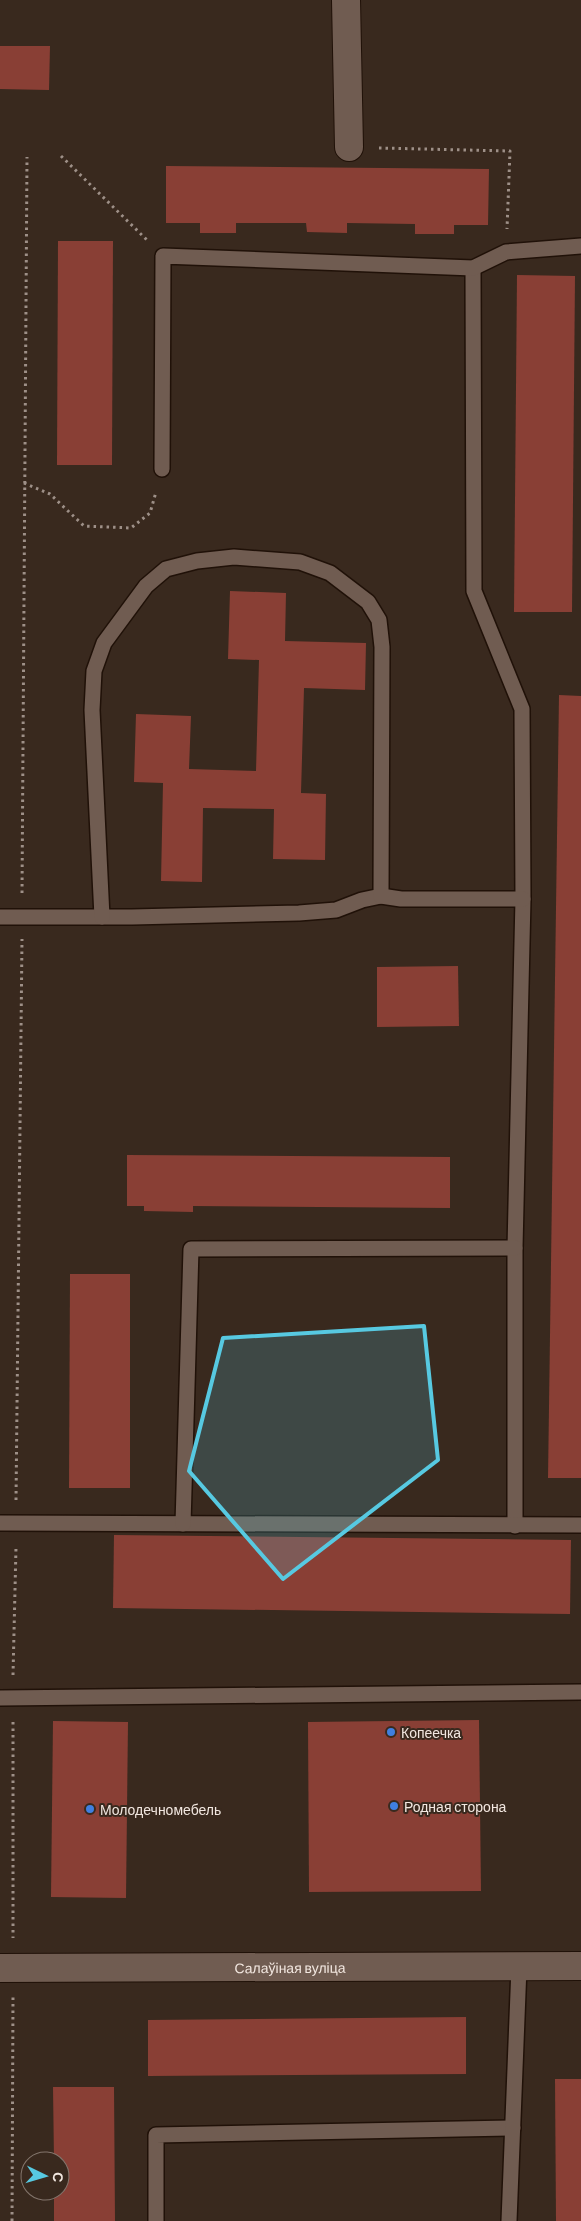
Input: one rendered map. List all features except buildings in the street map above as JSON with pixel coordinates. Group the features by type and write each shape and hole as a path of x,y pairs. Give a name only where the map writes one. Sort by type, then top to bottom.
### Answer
{"street":[{"path":"346,0 348,147"},
{"name":"Салаўіная вуліца","path":"7,1968 581,1966"}],"lane":[{"path":"162,469 163,256 473,268 506,252 581,246"},
{"path":"473,268 474,591 522,709 523,900 516,1248 515,1526"},
{"path":"102,917 92,710 94,671 104,643 146,586 166,569 197,561 234,557 300,562 330,573 368,602 379,620 382,647 381,896"},
{"path":"0,918 336,910 362,900 381,896 400,899 523,900"},
{"path":"183,1524 191,1249 516,1248"},
{"path":"0,1523 581,1525"},
{"path":"6,1697 581,1692"},
{"path":"509,2221 519,1967"},
{"path":"156,2221 156,2135 513,2128"}],"path":[{"path":"348,147 510,151 506,252"},
{"path":"62,156 163,256"},
{"path":"12,2221 7,1968 6,1697 16,1523 27,157"},
{"path":"24,483 50,494 84,526 131,528 150,513 162,469"}],"highlighted area":[{"path":"424,1326 438,1460 283,1579 189,1471 223,1338"}],"place":[{"name":"Копеечка","path":"391,1732"},
{"name":"Родная сторона","path":"394,1806"},
{"name":"Молодечномебель","path":"90,1809"}]}
